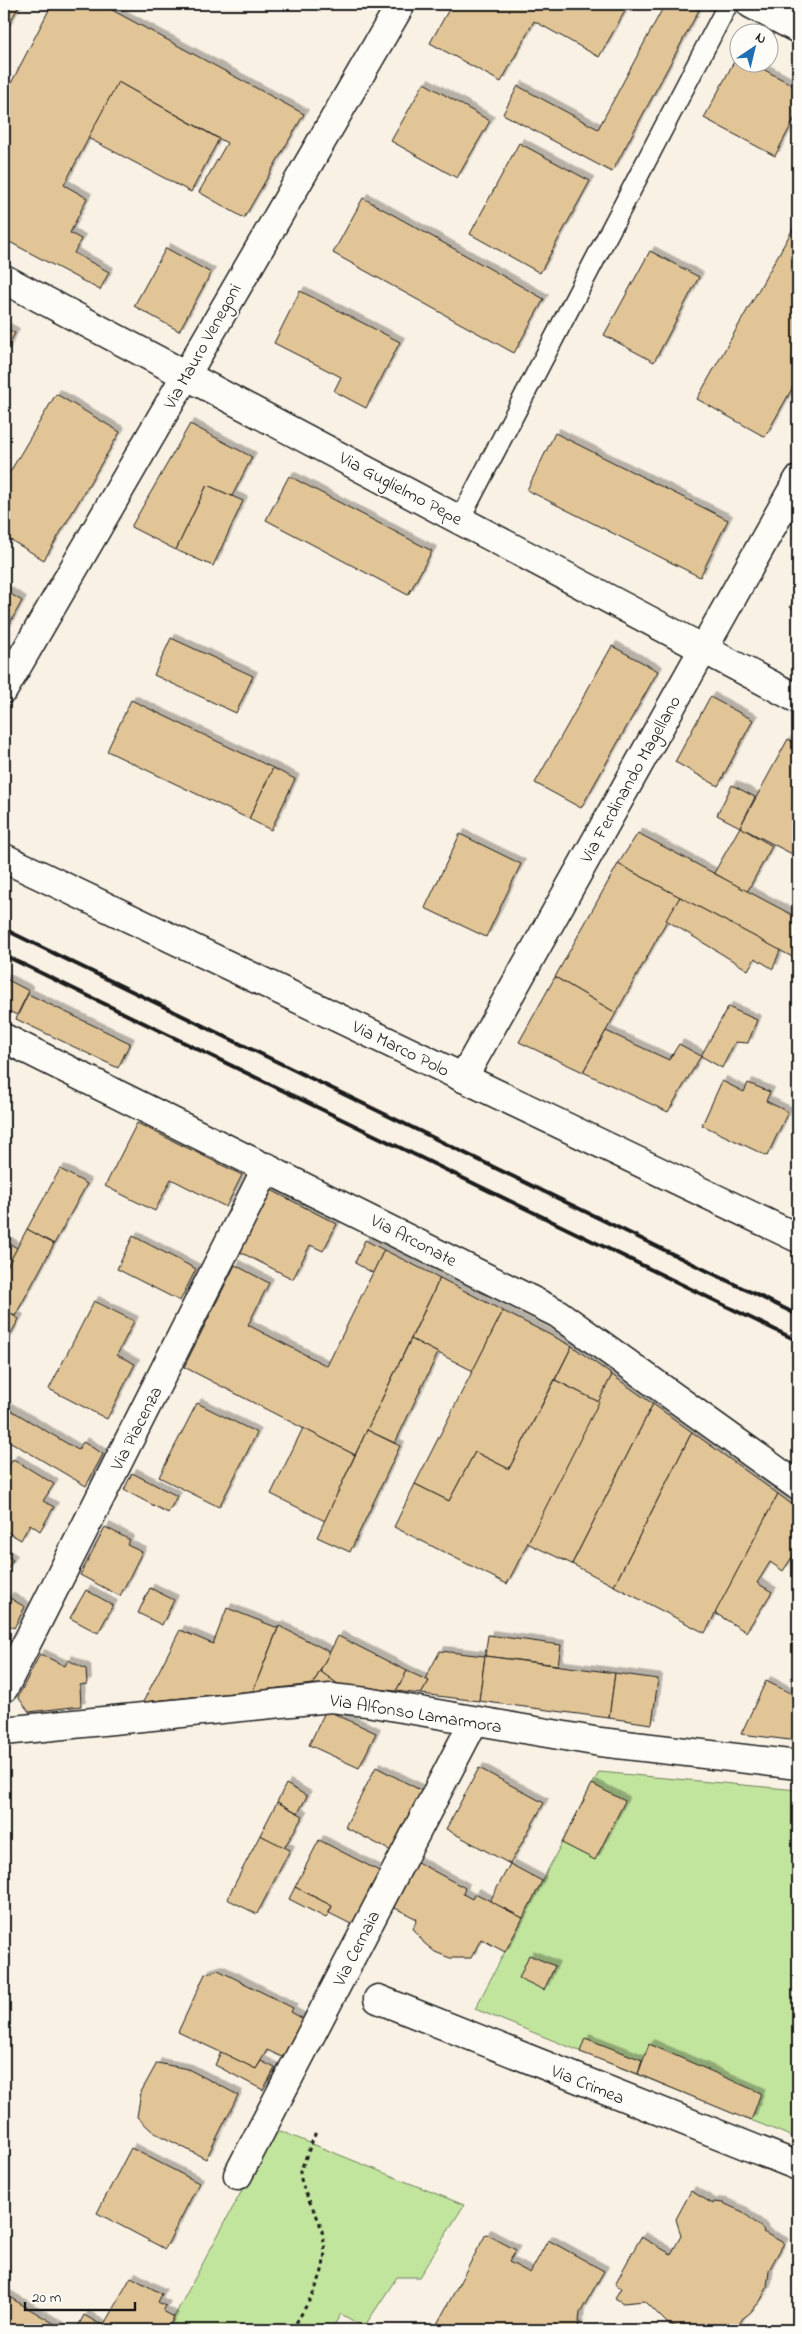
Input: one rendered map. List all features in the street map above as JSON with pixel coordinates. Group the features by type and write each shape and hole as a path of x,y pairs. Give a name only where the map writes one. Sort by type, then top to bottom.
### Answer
{"street":[{"name":"Via Mauro Venegoni","path":"4,689 401,4"},
{"path":"752,4 798,29"},
{"name":"Via Guglielmo Pepe","path":"4,279 798,699"},
{"name":"Via Ferdinando Magellano","path":"463,1078 798,480"},
{"name":"Via Marco Polo","path":"4,858 798,1238"},
{"name":"Via Arconate","path":"4,1038 267,1167 573,1322 798,1486"},
{"name":"Via Piacenza","path":"4,1688 267,1167"},
{"name":"Via Alfonso Lamarmora","path":"4,1731 316,1699 367,1702 600,1742 798,1764"},
{"name":"Via Cernaia","path":"238,2175 474,1721"},
{"name":"Via Crimea","path":"378,1999 798,2166"}],"lane":[{"path":"460,519 728,4"}],"path":[{"path":"292,2330 316,2288 325,2262 323,2231 300,2172 316,2132"}],"green space":[{"path":"599,1772 798,1790 798,2139 475,2009"},
{"path":"275,2129 464,2205 419,2277 397,2277 364,2327 341,2314 331,2330 167,2330"}],"building":[{"path":"4,4 20,4 4,33"},
{"path":"52,4 101,4 304,114 244,218 199,192 227,143 118,82 64,185 87,198 70,233 81,239 74,253 109,272 100,290 4,239 4,97"},
{"path":"452,4 629,4 599,57 534,21 501,82 430,43"},
{"path":"665,4 688,4 699,10 612,172 503,114 518,86 598,129"},
{"path":"730,69 730,72 768,72 798,88 798,112 775,156 704,118"},
{"path":"118,82 219,139 191,192 88,138"},
{"path":"424,83 490,121 457,178 391,141"},
{"path":"519,143 590,181 540,273 470,234"},
{"path":"363,198 544,299 514,353 333,253"},
{"path":"798,220 798,378 765,437 697,399"},
{"path":"166,248 211,273 179,331 134,306"},
{"path":"650,251 699,277 654,362 604,335"},
{"path":"300,291 400,342 366,408 334,391 341,377 274,343"},
{"path":"4,327 15,333 4,355"},
{"path":"56,394 120,432 44,560 4,536 4,482"},
{"path":"190,424 252,457 232,496 207,485 176,550 131,527"},
{"path":"555,433 728,520 700,577 527,490"},
{"path":"289,476 432,551 408,595 266,520"},
{"path":"207,485 243,501 213,566 176,550"},
{"path":"4,590 22,601 4,634"},
{"path":"798,590 798,612 790,607"},
{"path":"171,638 253,676 236,713 154,675"},
{"path":"612,646 658,671 581,808 535,783"},
{"path":"710,697 753,720 718,786 675,762"},
{"path":"131,700 273,768 249,819 107,751"},
{"path":"788,739 798,745 798,857 740,827"},
{"path":"273,768 295,779 271,830 249,819"},
{"path":"732,785 755,797 740,827 717,815"},
{"path":"740,827 772,846 747,892 714,873"},
{"path":"638,833 798,918 798,960 618,864"},
{"path":"460,834 521,864 486,937 425,908"},
{"path":"618,864 680,897 616,1013 555,977"},
{"path":"680,897 780,950 773,969 755,958 748,970 666,920"},
{"path":"555,977 616,1013 583,1072 519,1042"},
{"path":"4,978 29,991 17,1015 4,1009"},
{"path":"28,994 130,1043 118,1068 16,1019"},
{"path":"728,1007 757,1020 748,1043 735,1042 722,1068 701,1056"},
{"path":"606,1031 669,1060 679,1044 701,1056 668,1112 583,1072"},
{"path":"722,1081 744,1092 748,1083 770,1092 766,1101 788,1112 767,1156 702,1125"},
{"path":"137,1123 242,1175 226,1207 171,1179 155,1211 105,1186"},
{"path":"60,1169 87,1184 54,1244 27,1229"},
{"path":"271,1190 337,1224 323,1251 310,1245 293,1279 240,1252"},
{"path":"27,1229 54,1244 15,1316 4,1310 4,1272"},
{"path":"133,1236 196,1269 180,1301 117,1269"},
{"path":"4,1240 17,1248 4,1272"},
{"path":"365,1240 384,1250 373,1273 355,1263"},
{"path":"384,1250 440,1278 355,1455 184,1367 235,1265 269,1283 248,1325 327,1366"},
{"path":"440,1278 503,1311 473,1371 411,1339"},
{"path":"94,1301 134,1321 117,1355 135,1364 107,1419 49,1389"},
{"path":"4,1310 19,1319 4,1346"},
{"path":"503,1311 572,1346 509,1469 475,1452 449,1501 415,1484"},
{"path":"411,1339 438,1353 395,1443 367,1430"},
{"path":"572,1346 612,1375 599,1402 555,1380"},
{"path":"612,1375 653,1404 572,1564 527,1543"},
{"path":"555,1380 599,1402 507,1584 394,1527 415,1484 449,1501 475,1452 509,1469"},
{"path":"197,1403 257,1433 219,1507 159,1477"},
{"path":"653,1404 692,1432 614,1586 572,1564"},
{"path":"4,1406 78,1450 83,1442 103,1454 86,1486 4,1438"},
{"path":"303,1428 355,1455 325,1521 271,1494"},
{"path":"367,1430 400,1446 350,1552 317,1537"},
{"path":"692,1432 778,1494 705,1633 614,1586"},
{"path":"13,1459 54,1484 43,1501 54,1507 40,1531 30,1524 21,1540 4,1530 4,1474"},
{"path":"132,1473 177,1496 168,1513 124,1490"},
{"path":"778,1494 798,1509 798,1548 783,1571 770,1562 757,1583 772,1592 746,1632 715,1613"},
{"path":"105,1527 130,1540 127,1545 142,1552 120,1596 80,1575"},
{"path":"4,1554 13,1560 4,1574"},
{"path":"150,1588 174,1600 162,1625 138,1613"},
{"path":"86,1590 113,1605 98,1633 70,1618"},
{"path":"8,1597 25,1607 14,1628 4,1622 4,1606"},
{"path":"227,1608 278,1628 253,1691 143,1702 180,1630 213,1644"},
{"path":"279,1626 330,1652 313,1684 253,1691"},
{"path":"488,1635 561,1645 558,1665 485,1656"},
{"path":"338,1636 407,1671 396,1691 339,1685 320,1671"},
{"path":"440,1651 485,1656 479,1701 421,1694 429,1681 425,1679"},
{"path":"40,1654 65,1666 68,1660 86,1669 87,1684 80,1685 81,1706 29,1712 18,1697"},
{"path":"485,1656 615,1673 609,1718 479,1701"},
{"path":"320,1671 339,1685 313,1684"},
{"path":"407,1671 429,1681 421,1694 396,1691"},
{"path":"615,1673 658,1679 652,1724 609,1718"},
{"path":"766,1681 798,1697 798,1741 741,1734"},
{"path":"326,1710 376,1733 359,1768 309,1745"},
{"path":"376,1767 424,1792 393,1852 345,1827"},
{"path":"479,1768 544,1803 510,1864 446,1829"},
{"path":"286,1784 307,1796 298,1813 277,1802"},
{"path":"592,1784 625,1801 595,1860 562,1843"},
{"path":"277,1802 303,1816 284,1848 260,1835"},
{"path":"260,1835 290,1850 257,1914 227,1899"},
{"path":"319,1840 383,1873 355,1926 329,1913 332,1906 295,1887"},
{"path":"417,1862 465,1888 463,1894 472,1899 475,1893 523,1918 505,1952 481,1939 471,1958 450,1958 435,1952 424,1943 413,1928 417,1919 393,1907"},
{"path":"510,1864 542,1881 523,1918 490,1901"},
{"path":"295,1887 332,1906 326,1918 289,1899"},
{"path":"529,1955 555,1966 544,1990 519,1978"},
{"path":"218,1970 293,2008 291,2012 307,2021 286,2059 267,2050 256,2069 178,2032 205,1974"},
{"path":"585,2038 642,2060 638,2074 580,2052"},
{"path":"649,2044 761,2093 751,2121 638,2074"},
{"path":"221,2052 256,2069 261,2061 275,2068 263,2090 215,2065"},
{"path":"157,2063 188,2069 238,2095 206,2159 153,2132 137,2117 141,2092"},
{"path":"131,2148 199,2183 165,2249 97,2213"},
{"path":"691,2191 713,2204 714,2202 723,2203 743,2212 764,2230 763,2232 784,2243 769,2270 767,2287 761,2300 742,2319 736,2330 684,2330 667,2323 645,2301 623,2303 615,2298 621,2288 615,2284 641,2237 671,2254 681,2236 676,2219"},
{"path":"486,2234 516,2250 509,2262 530,2273 548,2240 604,2271 580,2313 578,2330 444,2330 436,2326"},
{"path":"131,2277 162,2294 158,2302 166,2306 163,2311 174,2317 167,2330 76,2330 84,2315 103,2326"},
{"path":"4,2294 65,2330 4,2330"}],"railway":[{"path":"4,929 798,1315"},
{"path":"4,955 798,1341"}]}
